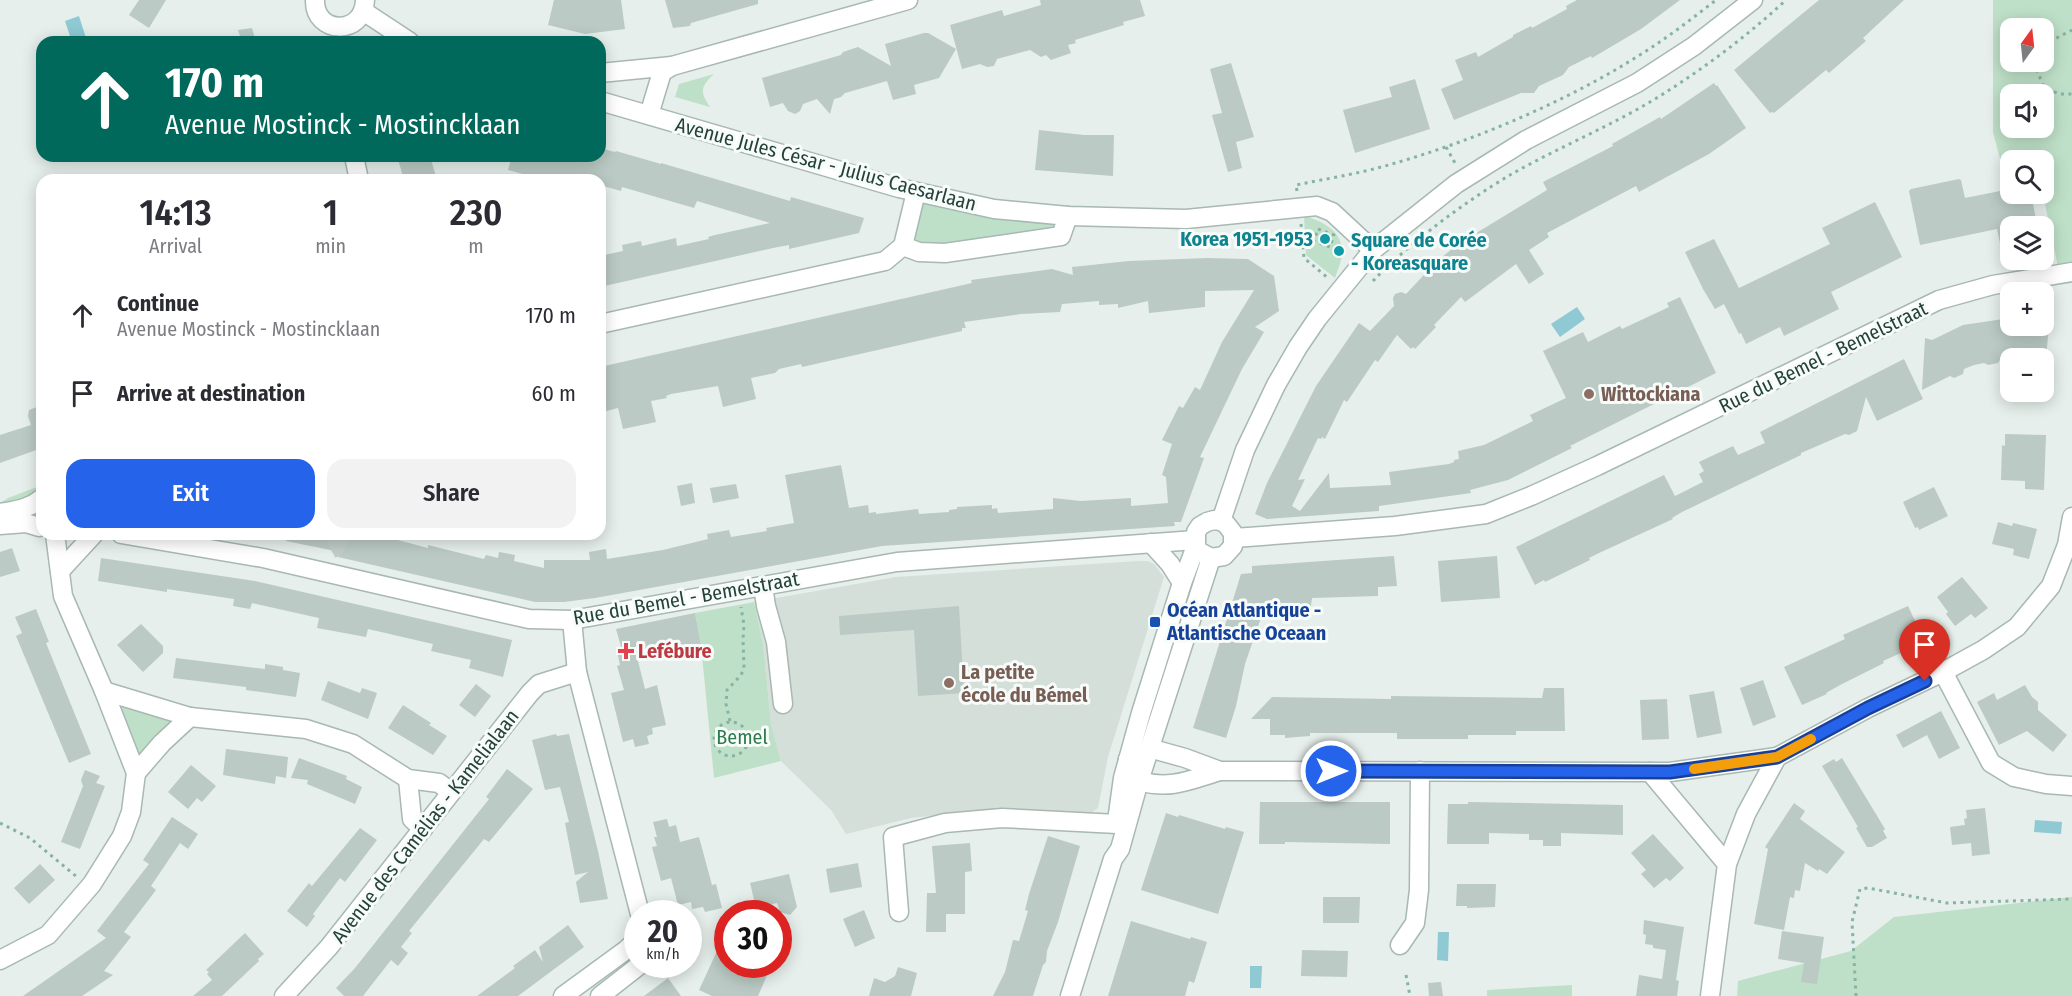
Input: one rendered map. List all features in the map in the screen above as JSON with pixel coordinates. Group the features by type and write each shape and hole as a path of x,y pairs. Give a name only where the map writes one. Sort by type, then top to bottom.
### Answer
{"street":[{"path":"315,0 318,14 338,34 353,23 364,6 402,36"},
{"path":"606,72 672,66 908,0"},
{"path":"1221,521 1245,450 1276,385 1298,347 1372,250 1456,184 1526,140 1636,83 1695,46 1753,0"},
{"path":"649,115 662,72 672,66"},
{"name":"Avenue Jules César - Julius Caesarlaan","path":"606,103 916,192 994,209 1068,216 1186,219 1317,206 1332,212 1372,250"},
{"path":"606,323 885,261 903,246 916,192"},
{"path":"903,246 919,252 945,253 1061,236 1068,216"},
{"name":"Rue du Bemel - Bemelstraat","path":"1234,538 1395,526 1486,514 1598,466 1939,300 1993,285 2072,272"},
{"path":"0,513 25,509 36,503"},
{"path":"1128,759 1139,780 1156,786 1176,784 1220,771 1670,772 1777,757 1868,708 1944,672 2017,627 2050,586 2067,546 2072,517"},
{"path":"1113,859 1112,847 1128,759 1200,526 1214,520 1221,521 1230,528 1234,538 1230,552 1224,556 1211,558 1204,556 1196,543"},
{"path":"0,525 26,523 36,527"},
{"path":"0,960 48,935 92,884 122,836 131,812 136,773 63,597 60,572 49,540"},
{"path":"60,572 89,540"},
{"name":"Rue du Bemel - Bemelstraat","path":"156,540 263,558 529,619 572,620 897,562 1151,543 1196,543"},
{"path":"1151,543 1170,564 1182,583"},
{"path":"1070,996 1113,859 1120,849 1149,748 1211,558"},
{"path":"762,586 776,642 783,704"},
{"path":"572,620 577,672 636,900"},
{"name":"Avenue des Camélias - Kamelialaan","path":"284,996 329,947 535,688 539,684 577,672"},
{"path":"1944,672 1991,763 2014,777 2046,784 2072,786"},
{"path":"104,692 190,717 306,729 353,744 408,779 439,783 451,792"},
{"path":"136,773 162,743 190,717"},
{"path":"1128,759 1149,748 1220,771"},
{"path":"1710,996 1727,864 1746,814 1777,757"},
{"path":"1400,945 1415,923 1419,890 1419,771"},
{"path":"1650,772 1727,864"},
{"path":"408,779 412,819 423,829"},
{"path":"899,912 893,837 945,823 1002,818 1117,824"},
{"path":"575,992 624,952"},
{"path":"600,996 624,977"}],"path":[{"path":"1296,185 1384,166 1446,147 1512,122 1607,73 1660,42 1716,0"},
{"path":"1368,287 1380,273 1477,196 1510,175 1653,100 1724,52 1764,21 1786,0"},
{"path":"2054,39 2072,30"},
{"path":"2037,72 2044,87 2059,94 2072,94"},
{"path":"1446,147 1458,169"},
{"path":"1299,207 1304,258 1341,288"},
{"path":"1318,229 1334,235 1330,247 1314,241 1318,229"},
{"path":"730,721 726,704 727,690 741,675 744,668 742,639 744,625 741,602"},
{"path":"730,721 736,722 747,730 749,744 741,755 727,757 716,748 713,739 722,723 730,721"},
{"path":"0,823 30,838 78,877"},
{"path":"1856,996 1852,922 1860,889 1868,888 1947,903 2072,899"},
{"path":"1406,975 1410,996"}],"shaded area":[{"name":"La petite école du Bémel","path":"1148,561 1154,564 1164,577 1108,757 1098,808 1092,812 958,813 911,818 846,834 831,810 781,761 771,724 763,643 754,602 896,577"}],"green space":[{"path":"1993,0 2072,0 2072,264 2058,267 2054,248 2054,216 2048,216 2045,204 2054,204 2054,150 2000,150 2000,159 1993,132"},
{"path":"714,74 703,90 710,107 675,97 679,84"},
{"path":"920,203 1000,219 1058,224 1057,229 925,250 911,242"},
{"path":"1304,216 1329,227 1341,242 1342,253 1335,278 1306,255"},
{"path":"36,487 36,493 27,500 0,507 0,503"},
{"name":"Bemel","path":"754,602 763,643 771,724 781,761 714,778 701,645 695,613"},
{"path":"120,704 169,717 173,722 142,755 137,756 118,707"},
{"path":"2072,897 2072,996 1737,996 1738,981 1851,951 1894,917"},
{"path":"1572,985 1572,996 1487,996 1487,990"}],"water":[{"path":"79,16 85,36 70,36 65,21"},
{"path":"1577,307 1585,319 1560,337 1551,324"},
{"path":"2035,820 2062,822 2061,834 2034,832"},
{"path":"1438,932 1449,932 1448,961 1437,960"},
{"path":"1250,966 1262,966 1261,988 1250,988"}],"building":[{"path":"139,0 166,0 149,28 129,15"},
{"path":"554,0 621,0 625,29 585,34 548,25"},
{"path":"665,0 758,0 758,4 691,23 690,26 673,28"},
{"path":"1040,0 1140,0 1145,16 1075,40 1076,43 1068,45 1071,53 1051,60 1046,55 1041,57 1030,50 997,59 994,66 987,67 980,64 962,69 950,25 1002,10 1004,16 1041,5"},
{"path":"1577,0 1680,0 1641,29 1592,58 1591,56 1569,67 1563,75 1539,86 1534,93 1521,93 1454,120 1441,89 1463,80 1455,60 1476,52 1478,57 1513,35 1531,26 1532,28 1567,9 1566,6"},
{"path":"1819,0 1904,0 1863,38 1866,41 1829,73 1826,70 1774,113 1770,113 1734,70"},
{"path":"252,28 254,36 240,36 238,30"},
{"path":"924,33 956,49 939,78 914,85 916,94 893,100 887,81 845,93 834,99 830,114 817,99 803,104 800,111 795,114 788,111 783,103 770,107 762,78 841,55 843,52 858,47 891,66 885,44"},
{"path":"1231,63 1254,137 1236,142 1242,168 1228,172 1212,115 1222,113 1210,69"},
{"path":"1415,79 1430,129 1355,153 1343,110 1392,97 1389,87"},
{"path":"1714,83 1746,128 1709,154 1639,192 1636,186 1547,233 1549,237 1529,250 1544,274 1529,284 1516,264 1465,302 1461,297 1415,349 1413,347 1411,349 1397,335 1378,362 1375,360 1347,402 1344,400 1325,439 1318,438 1298,480 1305,479 1292,506 1300,511 1329,473 1330,488 1391,485 1389,472 1449,464 1459,459 1458,451 1484,445 1533,421 1530,415 1566,398 1543,351 1583,332 1588,342 1620,326 1622,329 1669,307 1667,303 1680,297 1716,373 1570,446 1572,448 1508,480 1470,490 1471,493 1379,506 1379,511 1267,519 1255,514 1267,483 1316,386 1359,323 1370,331 1394,306 1395,294 1401,292 1406,294 1437,261 1472,233 1473,235 1547,190 1543,182 1613,146 1612,144 1660,117 1661,119"},
{"path":"1039,130 1084,135 1114,135 1113,176 1035,170"},
{"path":"606,150 661,163 790,201 791,197 864,218 859,233 789,249 789,245 773,248 606,286 606,255 623,251 622,245 641,241 642,246 676,238 677,246 770,223 697,201 694,208 622,187 621,191 606,187 606,174 523,174 508,170 510,162 606,162"},
{"path":"399,162 432,162 435,174 402,174"},
{"path":"1959,179 1965,198 2000,191 2000,204 2033,204 2035,216 2000,216 2000,243 1997,229 1920,245 1909,191"},
{"path":"1875,202 1902,257 1831,292 1839,309 1784,336 1780,327 1746,344 1724,304 1715,309 1685,252 1714,239 1739,288 1830,244 1822,228"},
{"path":"1248,259 1274,276 1279,311 1255,327 1264,332 1242,369 1200,457 1204,458 1181,522 1174,522 1175,526 882,546 564,602 535,602 338,557 340,552 286,541 398,540 484,559 486,555 498,558 499,552 515,555 514,561 544,568 544,560 590,560 589,552 606,549 607,559 663,550 708,539 707,534 729,530 731,537 767,531 766,528 794,523 785,475 841,465 849,508 868,505 869,513 876,512 876,514 918,509 919,514 949,512 957,507 992,505 992,509 997,508 998,513 1053,509 1053,498 1081,501 1131,498 1131,506 1168,503 1166,477 1162,475 1172,444 1162,440 1179,406 1183,408 1195,387 1200,390 1222,342 1254,290 1205,291 1205,307 1149,313 1148,301 1118,308 1118,304 1099,305 1099,301 1062,304 1060,312 1021,314 964,322 966,328 962,328 962,331 802,367 801,364 751,378 756,399 723,407 718,386 671,394 666,396 667,398 651,401 656,422 623,429 618,408 606,411 606,366 972,283 971,280 1052,269 1073,275 1072,267 1129,261"},
{"path":"2000,319 2000,336 2048,336 2047,348 2000,348 1998,363 1974,365 1964,369 1963,374 1954,378 1950,376 1922,390 1925,338 1932,340 1963,325"},
{"path":"1904,359 1923,399 1877,421 1866,397 1857,431 1801,453 1682,512 1673,519 1535,585 1516,547 1664,475 1675,496 1703,482 1699,474 1704,471 1699,462 1733,446 1738,455 1765,443 1760,432"},
{"path":"36,407 36,450 0,463 0,435 31,425 29,410"},
{"path":"2005,434 2046,435 2044,490 2025,489 2025,481 2001,480 2002,445 2005,446"},
{"path":"692,483 695,503 681,506 677,486"},
{"path":"736,484 739,498 713,503 710,488"},
{"path":"1934,487 1948,516 1919,530 1918,527 1915,528 1903,502"},
{"path":"1998,522 2037,529 2029,559 2013,555 2014,549 1992,544"},
{"path":"12,548 20,571 0,577 0,552"},
{"path":"1394,556 1397,586 1378,587 1378,596 1312,598 1311,606 1264,609 1245,664 1226,738 1193,728 1241,574 1252,573 1252,566"},
{"path":"1497,556 1500,598 1441,602 1438,561"},
{"path":"101,558 255,581 512,640 503,677 469,668 471,660 431,651 433,644 368,629 366,637 317,628 319,618 252,603 250,609 233,606 234,599 167,589 167,592 98,581"},
{"path":"1962,577 1988,608 1975,618 1971,614 1955,626 1937,597"},
{"path":"959,606 964,693 918,696 914,630 840,635 839,616"},
{"path":"1908,606 1925,642 1883,661 1884,663 1827,694 1802,705 1784,667 1845,639 1843,635"},
{"path":"36,609 49,642 46,643 91,754 69,763 16,636 22,633 15,617"},
{"path":"695,613 701,645 693,646 694,652 638,661 645,689 657,685 666,725 652,728 653,734 647,736 649,744 635,747 633,739 623,742 611,693 624,690 617,666 620,665 617,651 622,650 616,629"},
{"path":"141,624 163,646 163,653 143,672 117,645"},
{"path":"176,658 265,669 265,664 283,667 283,670 300,673 296,697 246,690 246,687 173,678"},
{"path":"1763,680 1776,717 1753,726 1740,688"},
{"path":"328,681 360,693 362,688 377,693 368,719 321,700"},
{"path":"476,684 491,696 475,717 459,705"},
{"path":"2025,685 2038,702 2038,710 2067,735 2053,752 2027,731 1999,745 1977,702 1994,693 1997,700"},
{"path":"1544,688 1564,688 1565,731 1516,731 1516,735 1468,735 1468,739 1397,739 1397,733 1310,733 1310,736 1285,738 1285,735 1270,735 1270,719 1251,719 1272,697 1542,698"},
{"path":"1714,691 1722,733 1697,738 1689,695"},
{"path":"1667,699 1669,739 1642,740 1640,700"},
{"path":"403,705 447,736 433,755 388,728"},
{"path":"1941,711 1960,748 1939,759 1927,735 1903,748 1896,735"},
{"path":"556,734 557,736 569,734 608,899 580,903 576,882 588,872 575,875 565,823 569,822 560,787 545,790 532,740"},
{"path":"226,749 288,757 286,778 276,776 275,784 223,775"},
{"path":"299,758 347,776 346,779 362,787 355,804 307,784 308,780 291,778"},
{"path":"1842,758 1885,829 1883,831 1887,838 1872,847 1867,847 1856,828 1858,827 1822,766 1834,759 1836,762"},
{"path":"191,765 216,786 202,802 197,798 188,809 168,792"},
{"path":"507,769 533,789 489,842 484,839 409,931 412,933 401,947 408,953 398,966 391,960 363,996 344,996 336,988 355,968 489,799 486,797"},
{"path":"85,770 100,776 96,783 105,786 80,849 61,842 83,786 81,780"},
{"path":"1260,802 1390,802 1390,844 1285,842 1285,844 1259,844"},
{"path":"1468,802 1623,805 1623,835 1561,833 1561,846 1543,846 1543,840 1529,840 1529,834 1489,833 1489,844 1447,844 1448,804 1468,804"},
{"path":"1794,803 1805,811 1800,819 1845,852 1827,874 1805,863 1800,891 1795,890 1794,898 1790,897 1784,930 1754,924 1768,849 1765,847"},
{"path":"1985,808 1990,854 1972,856 1971,843 1952,845 1950,827 1965,825 1966,810"},
{"path":"1166,813 1244,832 1218,914 1141,890"},
{"path":"172,817 198,834 188,849 180,843 151,886 156,890 124,932 131,937 104,971 113,975 82,996 23,996 106,938 97,931 149,864 143,860"},
{"path":"667,819 669,827 676,825 680,842 699,837 712,885 716,884 720,900 714,900 714,910 705,912 702,900 677,900 671,878 661,881 652,847 657,846 653,822"},
{"path":"360,828 377,840 345,882 340,878 313,914 315,916 307,927 287,911 309,883 312,886"},
{"path":"1653,834 1684,868 1670,881 1666,878 1654,888 1641,874 1646,870 1631,853"},
{"path":"1048,836 1080,846 1047,951 1046,962 1033,996 993,996 1005,972 1013,940 1019,941 1028,911 1025,910 1029,894"},
{"path":"970,843 972,871 965,872 965,914 946,914 946,932 926,932 927,893 936,893 932,846"},
{"path":"858,863 862,887 830,893 826,869"},
{"path":"40,864 55,880 29,904 14,888"},
{"path":"789,874 797,907 792,913 792,900 754,900 750,883"},
{"path":"1457,884 1496,884 1495,907 1456,906"},
{"path":"1323,897 1360,897 1359,923 1323,923"},
{"path":"864,910 875,938 855,947 843,919"},
{"path":"1644,920 1684,927 1676,980 1679,981 1677,996 1636,996 1639,975 1662,979 1666,950 1645,944"},
{"path":"1131,921 1207,942 1194,983 1189,981 1185,996 1108,996"},
{"path":"568,925 584,947 518,996 477,996 535,950 543,962 539,947"},
{"path":"1782,931 1824,937 1817,984 1801,982 1804,963 1778,959"},
{"path":"245,933 264,954 258,959 259,961 222,996 193,996 212,980 206,970"},
{"path":"1302,950 1348,951 1347,977 1301,976"},
{"path":"714,958 714,978 766,978 758,996 712,996 699,990"},
{"path":"898,967 917,973 911,996 869,996 874,978 885,982 895,976"},
{"path":"668,978 681,996 644,996"},
{"path":"1441,982 1443,996 1429,996 1428,983"}],"tunnel":[{"path":"331,550 336,547 338,540"}],"slow traffic":[{"path":"1694,769 1777,757 1811,739"}],"place":[{"name":"Korea 1951-1953","path":"1325,239"},
{"name":"Square de Corée - Koreasquare","path":"1339,251"},
{"name":"Wittockiana","path":"1589,394"},
{"name":"Océan Atlantique - Atlantische Oceaan","path":"1155,622"},
{"name":"Lefébure","path":"626,651"},
{"name":"La petite école du Bémel","path":"949,683"}],"route":[{"path":"1331,771 1670,772 1777,757 1868,708 1925,681"}]}
